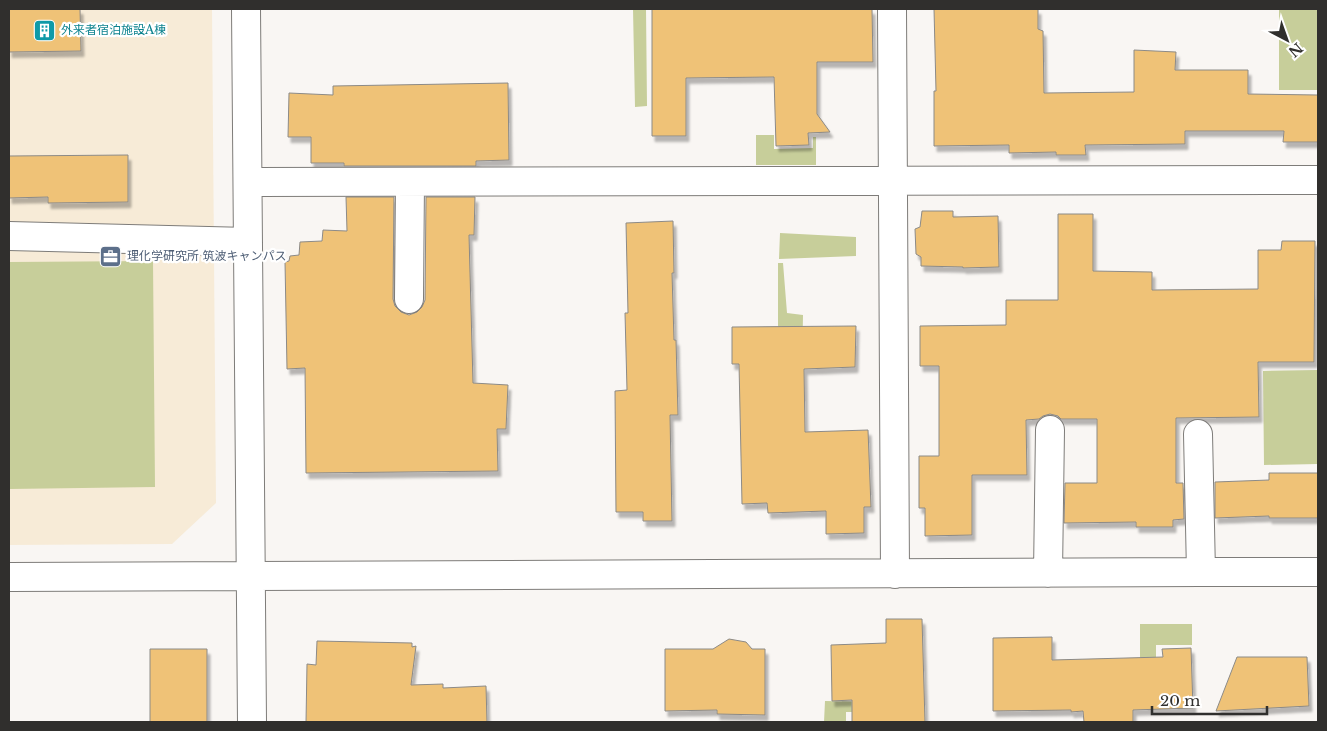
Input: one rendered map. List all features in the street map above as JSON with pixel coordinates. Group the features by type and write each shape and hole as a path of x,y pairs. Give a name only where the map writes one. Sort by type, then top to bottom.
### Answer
{"street":[{"path":"246,9 252,722"},
{"path":"892,9 895,574"},
{"path":"248,182 1318,180"},
{"path":"409,299 410,182"},
{"path":"9,236 248,242"},
{"path":"1048,573 1050,430"},
{"path":"1198,434 1201,572"},
{"path":"9,578 1318,572"}],"shaded area":[{"name":"理化学研究所 筑波キャンパス","path":"9,9 212,9 216,503 172,544 9,545"}],"green space":[{"path":"633,9 646,9 647,106 635,107"},
{"path":"1279,9 1318,9 1318,90 1279,90"},
{"path":"756,135 774,135 774,149 813,148 813,137 816,137 816,165 756,165"},
{"path":"780,233 856,237 856,256 779,259"},
{"path":"153,261 155,487 9,489 9,262"},
{"path":"778,263 783,263 787,313 803,315 802,371 778,372"},
{"path":"1318,370 1318,464 1264,465 1263,371"},
{"path":"1140,624 1192,624 1192,645 1156,645 1156,661 1140,661"},
{"path":"825,701 883,702 883,712 846,712 846,722 824,722"}],"building":[{"name":"外来者宿泊施設A棟","path":"9,9 80,9 81,51 9,52"},
{"path":"652,9 872,9 873,62 817,62 817,114 830,132 808,133 809,145 776,146 774,77 686,78 686,136 652,136"},
{"path":"934,9 1038,9 1038,29 1043,31 1044,93 1134,92 1134,50 1176,52 1175,70 1248,70 1248,94 1318,95 1318,142 1283,142 1284,131 1185,131 1185,144 1085,145 1086,155 1056,155 1056,152 1009,153 1009,145 934,146 934,91 936,91"},
{"path":"508,83 509,160 476,161 476,166 344,166 344,163 311,163 311,137 288,137 289,93 333,95 333,86"},
{"path":"128,155 128,202 48,203 48,197 9,198 9,156"},
{"path":"346,197 394,197 393,299 395,306 401,312 409,315 417,312 425,300 426,197 475,197 474,235 469,235 473,383 508,385 506,429 497,429 498,471 306,473 305,368 287,369 285,262 289,261 290,256 299,255 300,242 322,241 323,230 347,231"},
{"path":"922,211 953,211 953,217 998,216 999,267 921,266 921,257 916,254 915,229 920,227"},
{"path":"1058,214 1093,214 1093,271 1152,272 1152,290 1258,289 1258,250 1281,250 1282,241 1315,241 1314,362 1258,362 1259,417 1176,418 1176,483 1183,483 1184,519 1173,520 1173,527 1136,527 1136,522 1064,523 1065,483 1097,483 1097,419 1061,419 1050,414 1039,419 1026,420 1027,475 972,475 972,535 925,536 925,508 919,508 919,456 939,456 939,366 920,366 920,326 1006,325 1006,300 1058,300"},
{"path":"673,221 674,273 672,273 678,415 670,415 672,521 643,521 643,512 616,512 615,391 627,390 625,313 628,313 626,223"},
{"path":"856,326 855,367 804,369 805,432 868,430 871,507 864,507 864,533 826,534 826,511 768,513 767,503 742,504 739,364 732,364 732,327"},
{"path":"1269,473 1318,473 1318,518 1269,518 1269,516 1215,518 1215,482 1269,480"},
{"path":"886,619 922,619 925,722 852,722 852,700 832,701 831,645 886,643"},
{"path":"1052,637 1052,660 1163,657 1162,649 1191,648 1193,708 1133,710 1133,722 1084,722 1083,711 1071,712 1071,710 993,711 993,638"},
{"path":"729,639 746,642 752,649 765,649 765,715 717,714 717,710 665,711 665,649 713,649"},
{"path":"317,641 412,643 412,647 416,646 411,685 443,684 443,688 486,686 487,722 306,722 307,664 316,665"},
{"path":"150,649 207,649 207,722 150,722"},
{"path":"1237,657 1307,657 1309,706 1216,711"}],"place":[{"name":"外来者宿泊施設A棟","path":"45,30"},
{"name":"理化学研究所 筑波キャンパス","path":"111,256"}]}
